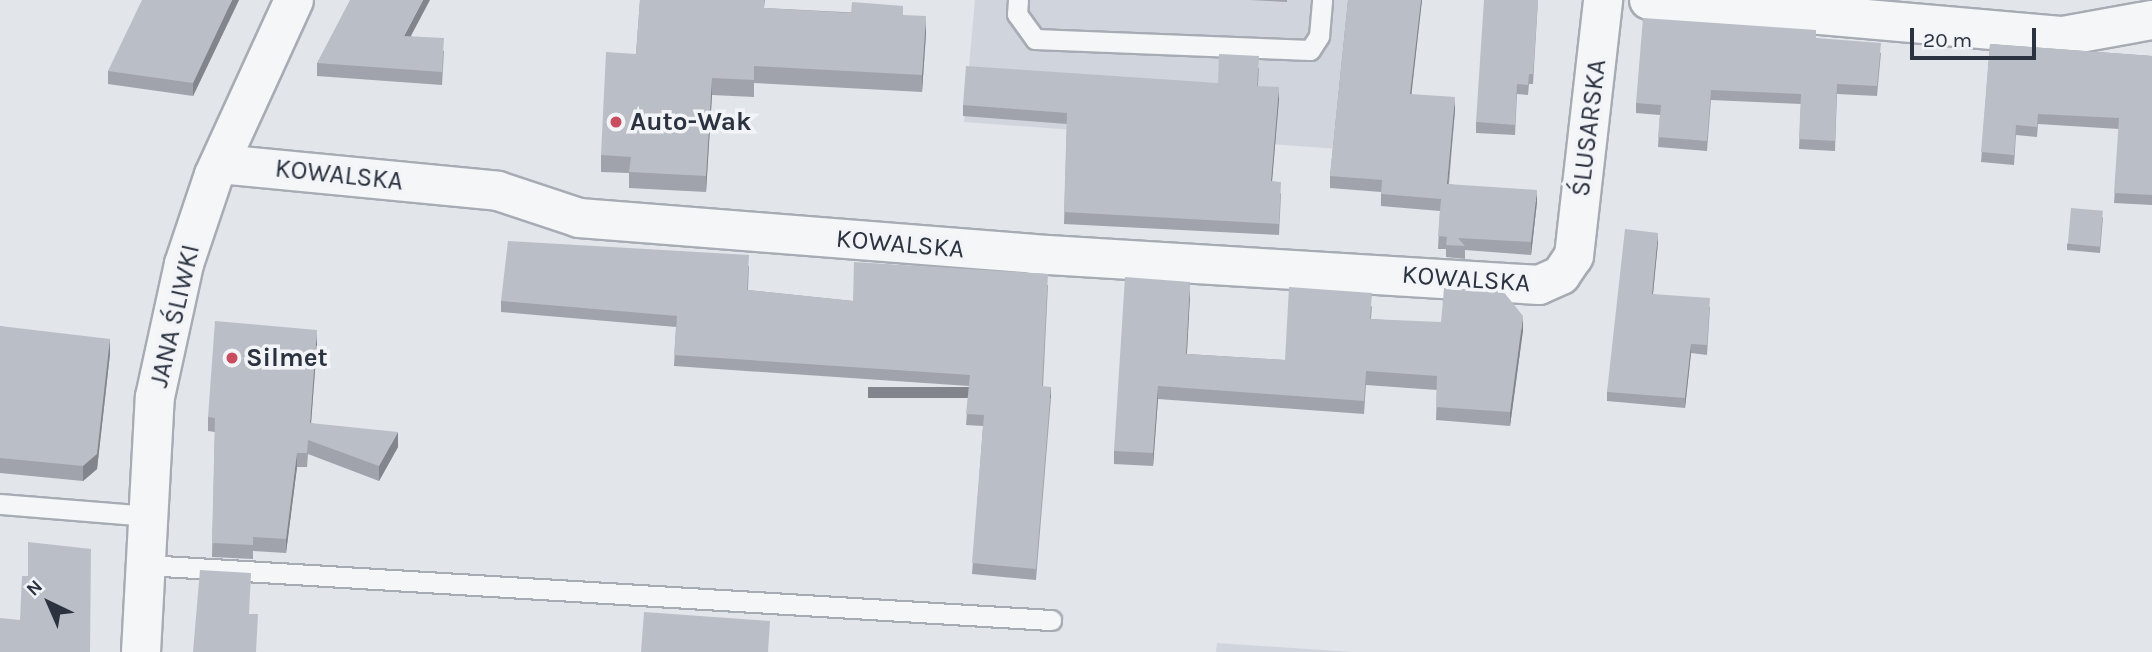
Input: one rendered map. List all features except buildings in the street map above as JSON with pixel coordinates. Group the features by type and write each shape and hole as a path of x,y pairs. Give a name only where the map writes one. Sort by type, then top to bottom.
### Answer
{"street":[{"name":"JANA ŚLIWKI","path":"141,652 155,397 184,264 220,164 294,0"},
{"name":"ŚLUSARSKA","path":"1574,256 1603,0"},
{"path":"1649,0 2063,36 2152,20"},
{"name":"KOWALSKA","path":"220,164 498,191 579,218 1032,254 1539,285 1561,275 1574,256"}],"lane":[{"path":"1018,0 1017,14 1035,39 1310,50 1319,36 1322,0"},
{"path":"0,504 149,516"},
{"path":"146,565 1051,620"}],"shaded area":[{"path":"975,0 1354,0 1339,149 964,122"},
{"path":"1217,643 1353,652 1216,652"}],"place":[{"name":"Auto-Wak","path":"616,122"},
{"name":"Silmet","path":"232,358"}]}
